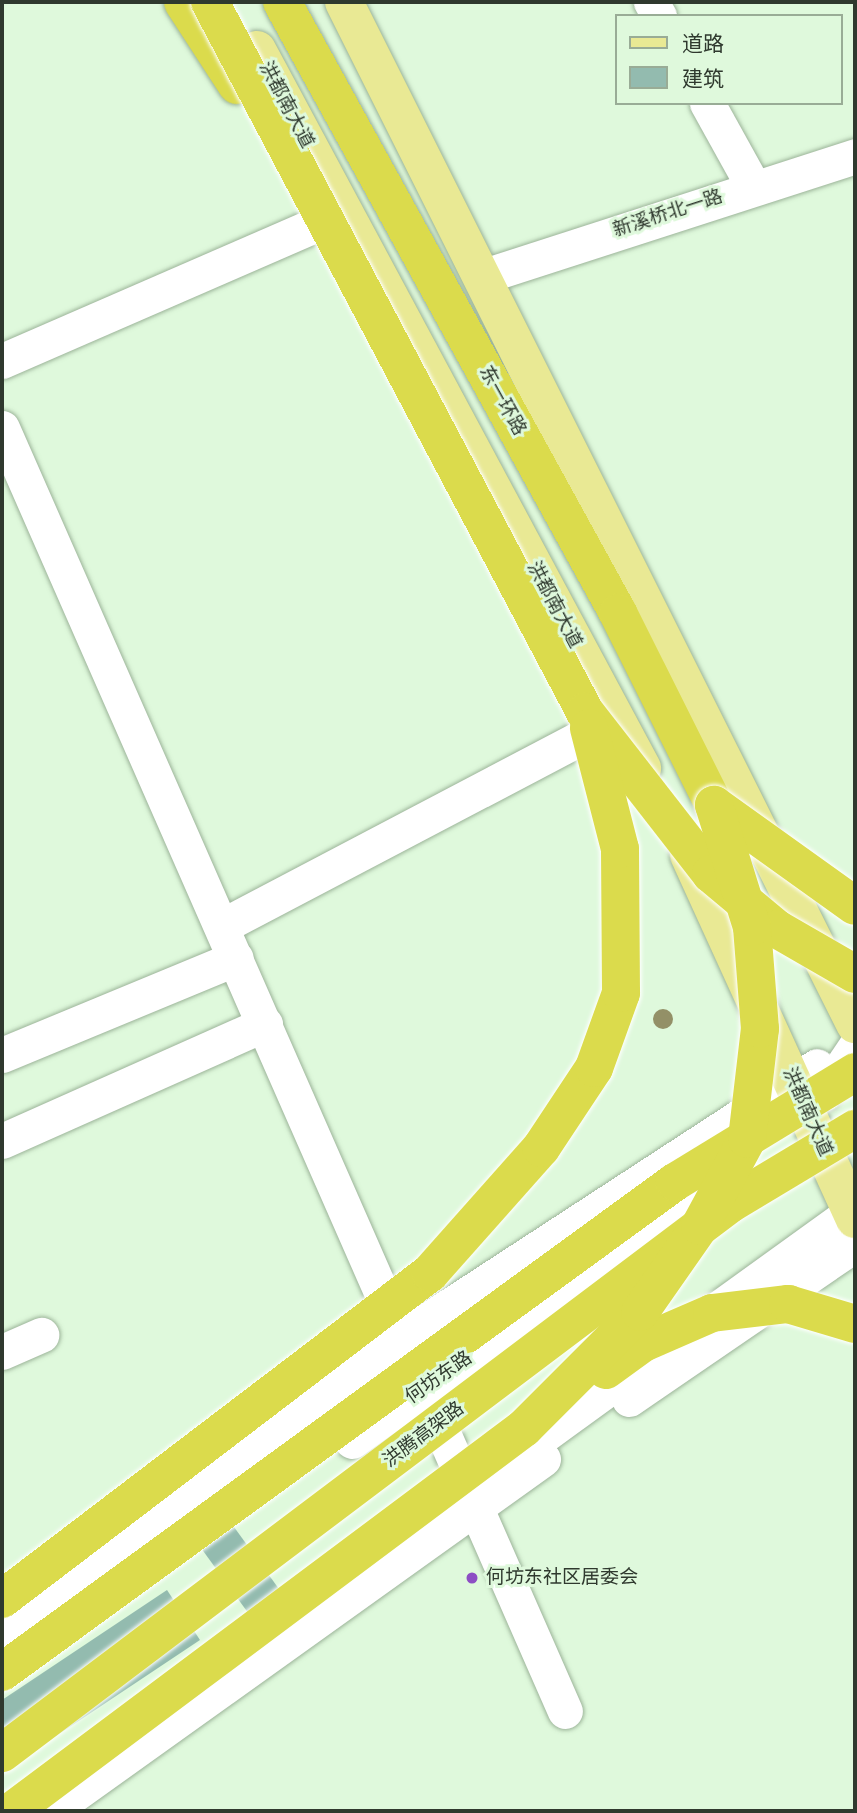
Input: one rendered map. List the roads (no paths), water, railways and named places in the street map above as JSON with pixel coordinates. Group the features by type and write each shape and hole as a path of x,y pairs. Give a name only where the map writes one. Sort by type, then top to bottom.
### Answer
{"highway":[{"path":"183,2 327,204"},
{"path":"210,2 327,204 601,716 711,874 777,929 855,974"},
{"name":"东一环路","path":"282,2 618,613 714,805 752,927 760,1029 747,1139 700,1226 640,1312 524,1428"},
{"path":"2,1599 430,1273 541,1148 586,1079 621,993 625,914 620,849 601,716"},
{"path":"714,805 855,906"},
{"path":"2,1672 675,1182 855,1072"},
{"name":"洪腾高架路","path":"2,1753 730,1205 855,1129"},
{"path":"15,1811 524,1428 643,1343 712,1313 788,1304 855,1324"}],"main road":[{"name":"洪都南大道","path":"231,2 327,204"},
{"path":"290,2 317,62"},
{"path":"344,2 855,1024"},
{"name":"洪都南大道","path":"601,716 716,907 854,1221"}],"street":[{"path":"708,105 753,186"},
{"name":"新溪桥北一路","path":"481,277 753,186 855,156"},
{"path":"2,361 327,204"},
{"path":"2,429 474,1497 565,1711"},
{"path":"222,926 601,716"},
{"path":"2,1055 236,958"},
{"path":"2,1141 265,1024"},
{"path":"2,1634 403,1336 855,1041"},
{"name":"何坊东路","path":"2,1688 809,1116 855,1047"},
{"path":"51,1811 474,1497 854,1221"},
{"path":"2,1352 41,1335"},
{"path":"15,1811 474,1497"}],"place":[{"name":"何坊东社区居委会","path":"472,1578"}]}
